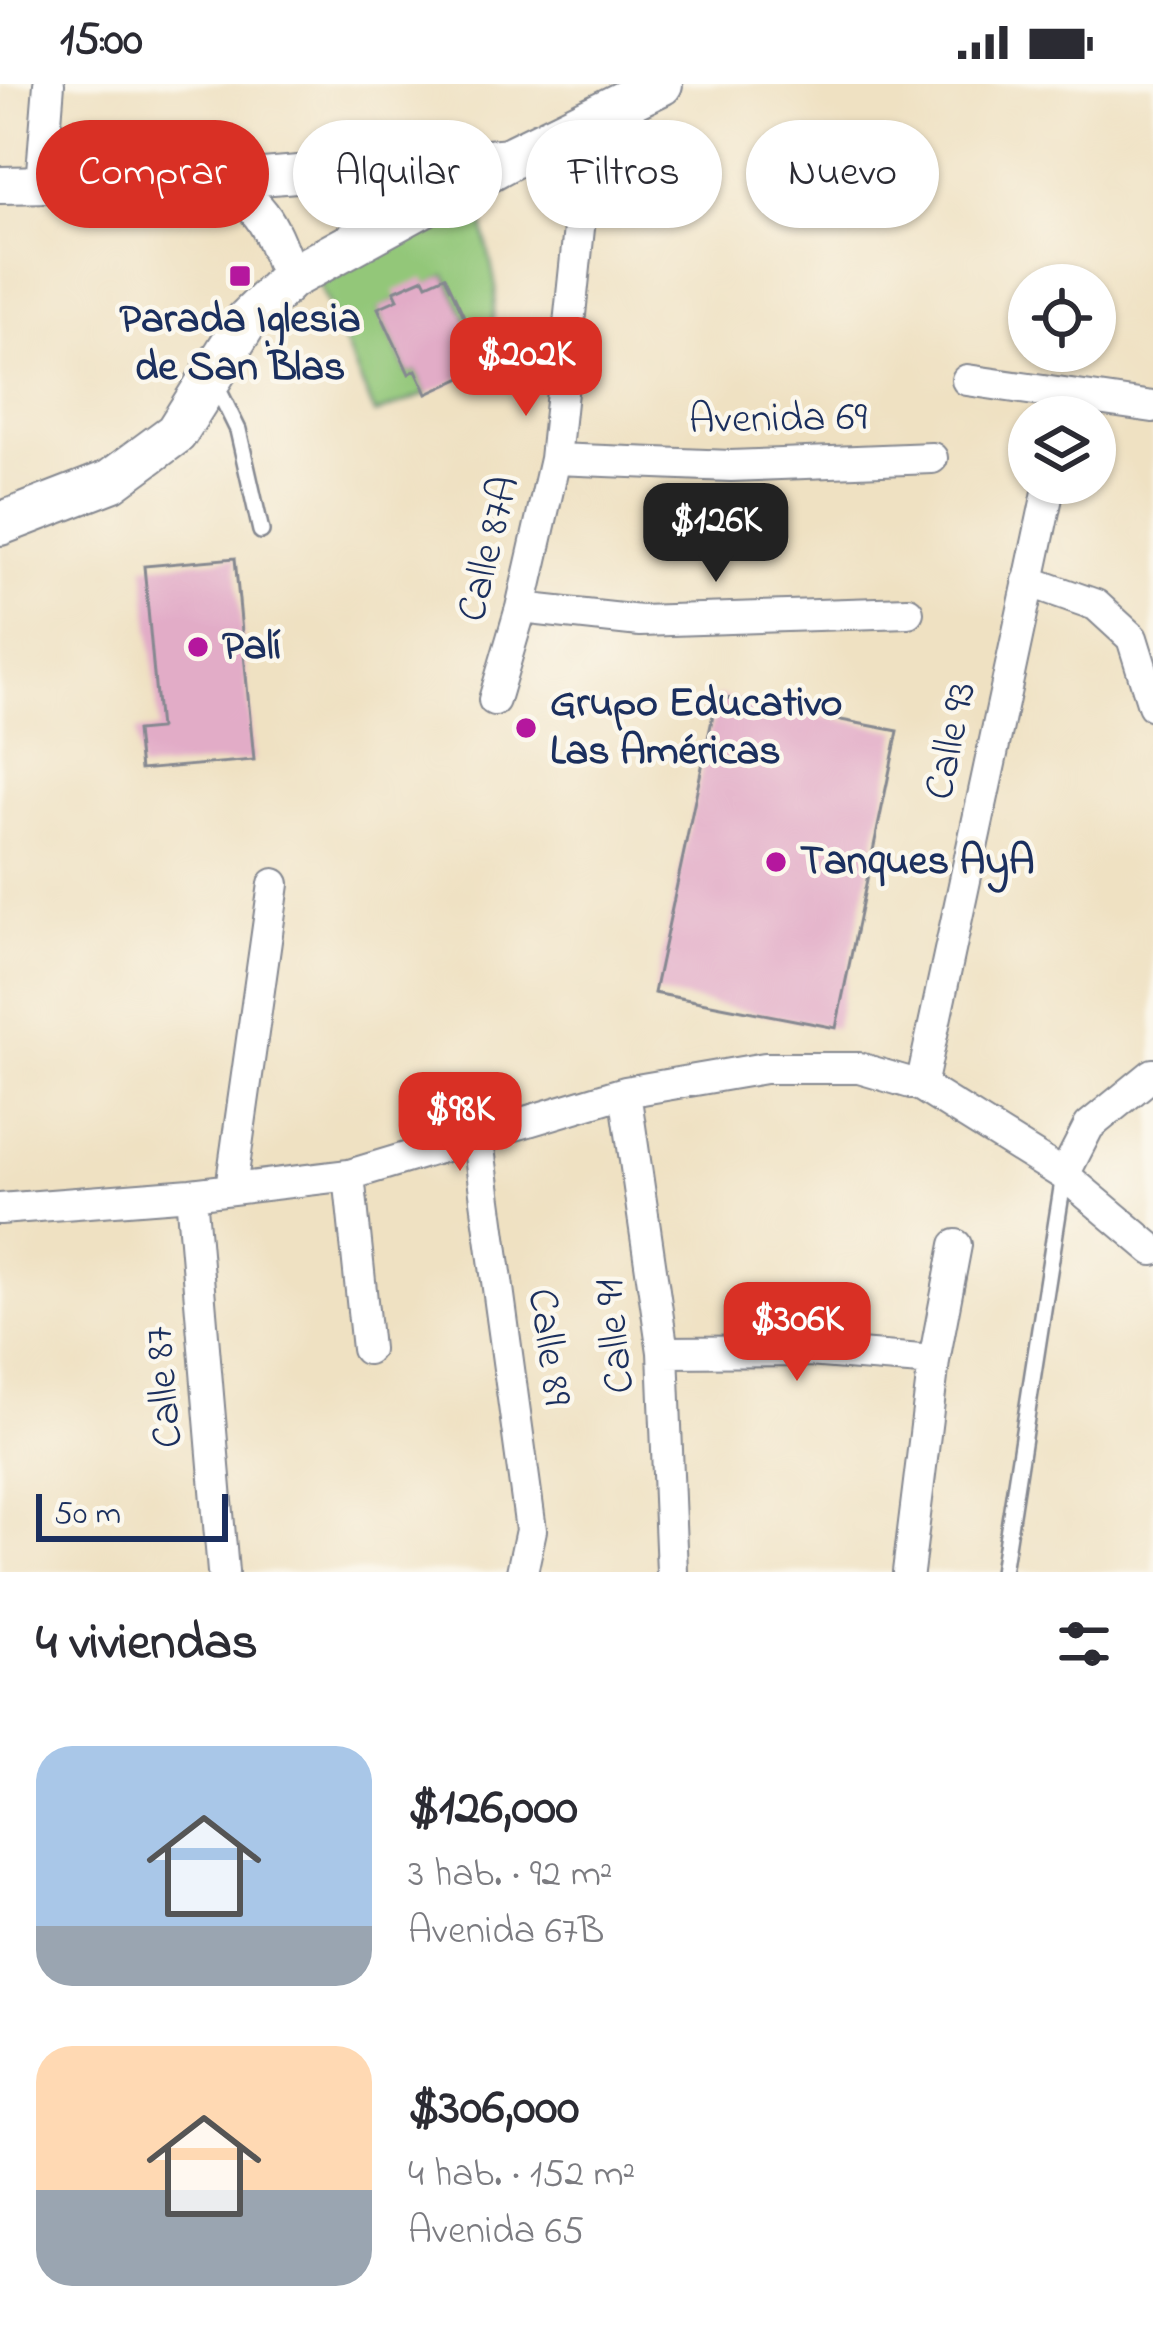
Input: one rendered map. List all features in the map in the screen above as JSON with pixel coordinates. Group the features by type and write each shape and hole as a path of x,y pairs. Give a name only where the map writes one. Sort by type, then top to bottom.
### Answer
{"main road":[{"path":"586,120 661,84"},
{"path":"0,524 94,489 176,433 247,320 290,278 526,150"}],"street":[{"path":"47,120 50,84"},
{"path":"269,176 516,155"},
{"path":"0,185 36,184"},
{"path":"268,228 290,278"},
{"name":"Calle 87A","path":"494,700 521,608 554,459 579,228"},
{"path":"967,380 1026,396"},
{"path":"1116,407 1153,407"},
{"name":"Avenida 69","path":"554,459 731,466 932,458"},
{"name":"Calle 93","path":"921,1086 1045,504"},
{"path":"1028,581 1096,605 1132,638 1153,705"},
{"path":"521,608 640,621 908,612"},
{"path":"231,1188 274,884"},
{"path":"0,1209 349,1175 625,1092 765,1068 859,1068 921,1086 1064,1175 1153,1250"},
{"path":"1064,1175 1089,1126 1153,1073"},
{"name":"Calle 91","path":"625,1092 663,1352 672,1572"},
{"name":"Calle 89","path":"477,1134 531,1530 523,1572"},
{"path":"349,1175 368,1349"},
{"name":"Calle 87","path":"191,1194 223,1572"},
{"path":"908,1572 934,1361 956,1245"},
{"path":"663,1352 808,1351 934,1361"}],"lane":[{"path":"212,376 238,430 261,531"},
{"path":"1002,1572 1064,1175"}],"green space":[{"path":"426,228 484,228 496,287 488,366 481,324 469,327 446,276 379,309 408,373 416,370 427,394 375,414 319,284"}],"building":[{"path":"445,276 469,327 481,323 488,366 427,394 416,370 409,374 378,308 398,299 394,291 424,278 427,284"},
{"name":"Palí","path":"235,558 254,760 140,770 136,731 159,729 144,566"},
{"name":"Tanques AyA","path":"717,696 898,731 836,1028 654,993"}],"place":[{"name":"Parada Iglesia de San Blas","path":"240,276"},
{"name":"Palí","path":"198,647"},
{"name":"Grupo Educativo Las Américas","path":"526,728"},
{"name":"Tanques AyA","path":"776,862"}]}
